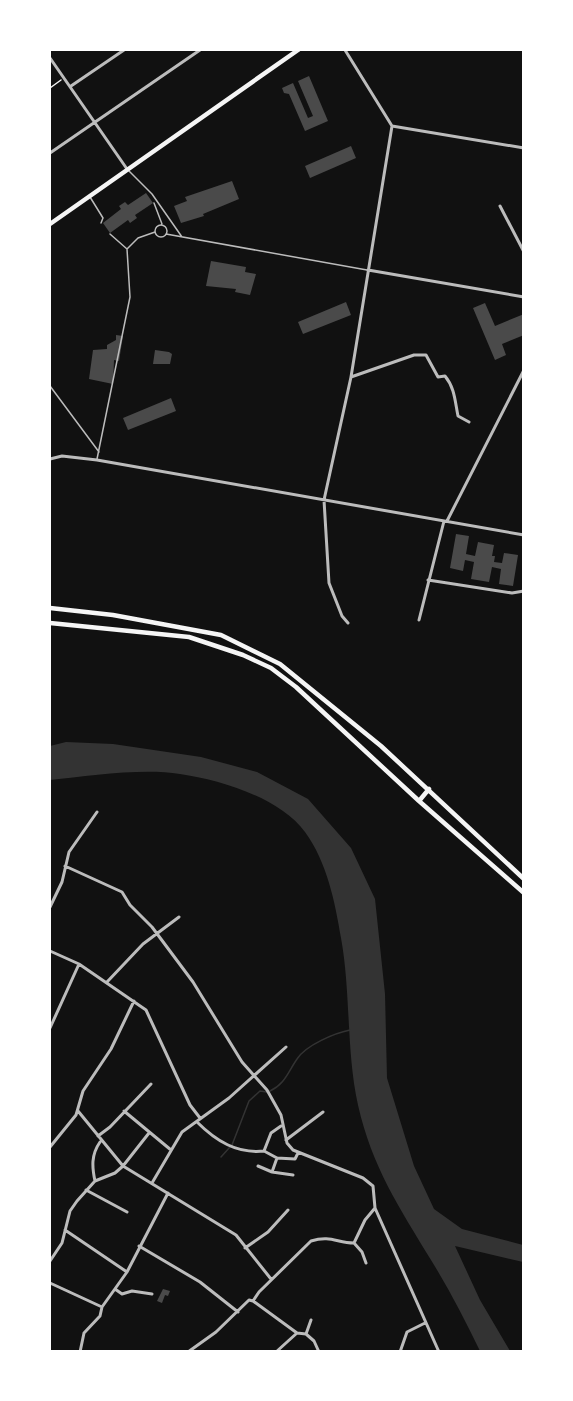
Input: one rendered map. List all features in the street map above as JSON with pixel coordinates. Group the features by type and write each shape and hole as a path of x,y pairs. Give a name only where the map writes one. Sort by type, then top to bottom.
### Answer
{"main road":[{"path":"50,224 298,50"},
{"path":"50,608 171,626 221,635 239,642 298,676 429,789 524,879"},
{"path":"50,622 189,637 256,660 296,687 418,801 524,893"},
{"path":"418,801 429,789"}],"street":[{"path":"71,86 124,50"},
{"path":"50,153 200,50"},
{"path":"345,50 392,126 351,377 324,500 329,583 342,616 348,623"},
{"path":"50,57 128,170"},
{"path":"392,126 524,148"},
{"path":"500,206 524,252"},
{"path":"368,270 524,297"},
{"path":"351,377 414,355 426,355 438,377 445,376 449,381 458,416 469,422"},
{"path":"418,620 445,521 524,370"},
{"path":"50,459 62,456 97,460 524,535"},
{"path":"524,574 524,585"},
{"path":"428,580 512,593 524,591"},
{"path":"50,908 68,867 69,852 97,812"},
{"path":"68,867 122,892 156,934 193,982 231,1047 275,1104 286,1140 293,1150 367,1181 375,1190 375,1208 438,1352"},
{"path":"107,982 143,944 179,917"},
{"path":"50,951 79,964 107,982 135,1001 150,1017 184,1094 199,1120 223,1143 246,1151 264,1151 277,1158 295,1159 298,1153"},
{"path":"50,1028 79,964"},
{"path":"50,1147 78,1111 84,1091 111,1049 135,1001"},
{"path":"152,1183 182,1132 254,1076 286,1047"},
{"path":"98,1136 110,1127 151,1083"},
{"path":"78,1111 98,1136 100,1142 123,1166 225,1226 236,1235 244,1248 271,1279"},
{"path":"124,1111 171,1150"},
{"path":"286,1140 323,1112"},
{"path":"264,1151 271,1134 281,1126"},
{"path":"50,1261 62,1243 70,1211 86,1190 95,1181 115,1173 123,1166 149,1133"},
{"path":"95,1181 92,1173 92,1160 100,1142"},
{"path":"272,1172 277,1158"},
{"path":"258,1166 272,1172 293,1175"},
{"path":"86,1190 127,1212"},
{"path":"80,1352 84,1333 100,1316 102,1307 127,1272 168,1193"},
{"path":"354,1244 365,1220 375,1208"},
{"path":"244,1248 268,1232 288,1210"},
{"path":"65,1230 127,1272"},
{"path":"253,1301 271,1279 311,1241 319,1238 338,1238 348,1244 354,1244 362,1252 366,1263"},
{"path":"139,1246 200,1282 238,1312"},
{"path":"50,1283 102,1307"},
{"path":"115,1289 122,1294 132,1291 152,1294"},
{"path":"188,1352 216,1332 249,1300 297,1333 306,1334 314,1341 319,1352"},
{"path":"306,1334 311,1320"},
{"path":"400,1352 407,1332 425,1323"},
{"path":"276,1352 297,1333"}],"lane":[{"path":"128,170 147,192"},
{"path":"140,184 152,194 183,238"},
{"path":"90,196 103,218 101,223"},
{"path":"154,203 167,229 166,234"},
{"path":"155,232 157,226 163,225"},
{"path":"155,232 160,237 166,234 368,270"},
{"path":"127,249 138,238 155,232"},
{"path":"97,460 130,297 127,249 110,234"},
{"path":"50,386 99,453"}],"path":[{"path":"50,88 65,78"}],"shaded area":[{"path":"66,742 113,744 201,757 257,772 308,799 351,848 375,899 385,994 387,1078 414,1166 434,1209 462,1229 523,1245 523,1262 455,1246 480,1300 510,1351 480,1351 438,1271 388,1186 371,1148 354,1085 344,959 336,910 319,856 305,832 281,809 265,800 231,786 196,777 149,772 50,780 50,746"}],"building":[{"path":"309,76 328,121 305,131 289,94 284,93 282,88 293,83 308,118 313,116 298,81"},
{"path":"351,146 356,158 310,178 305,166"},
{"path":"232,181 239,199 203,214 204,216 181,223 174,206 187,201 185,197"},
{"path":"146,193 153,203 135,215 137,218 130,223 128,220 110,233 103,223 121,209 119,206 125,202 128,205"},
{"path":"211,261 246,267 245,272 256,274 250,295 235,292 236,289 206,286"},
{"path":"346,302 351,315 303,334 298,322"},
{"path":"485,303 495,326 524,314 524,335 502,344 506,355 495,360 473,308"},
{"path":"116,335 123,336 119,361 114,360 113,384 89,379 93,350 107,349 107,345 116,340"},
{"path":"155,350 172,354 170,364 153,364"},
{"path":"171,398 176,411 128,430 123,418"},
{"path":"456,534 469,536 466,554 475,556 478,542 494,545 492,556 495,556 494,562 502,563 504,553 518,555 513,586 499,584 501,569 492,567 489,582 471,579 474,562 465,560 463,571 450,568"},
{"path":"163,1289 170,1291 168,1296 165,1295 162,1303 157,1301"}],"waterway":[{"path":"270,1091 283,1081 297,1059 307,1049 329,1037 350,1030"},
{"path":"232,1145 249,1101 260,1091 267,1092"},
{"path":"221,1157 230,1147"}]}
